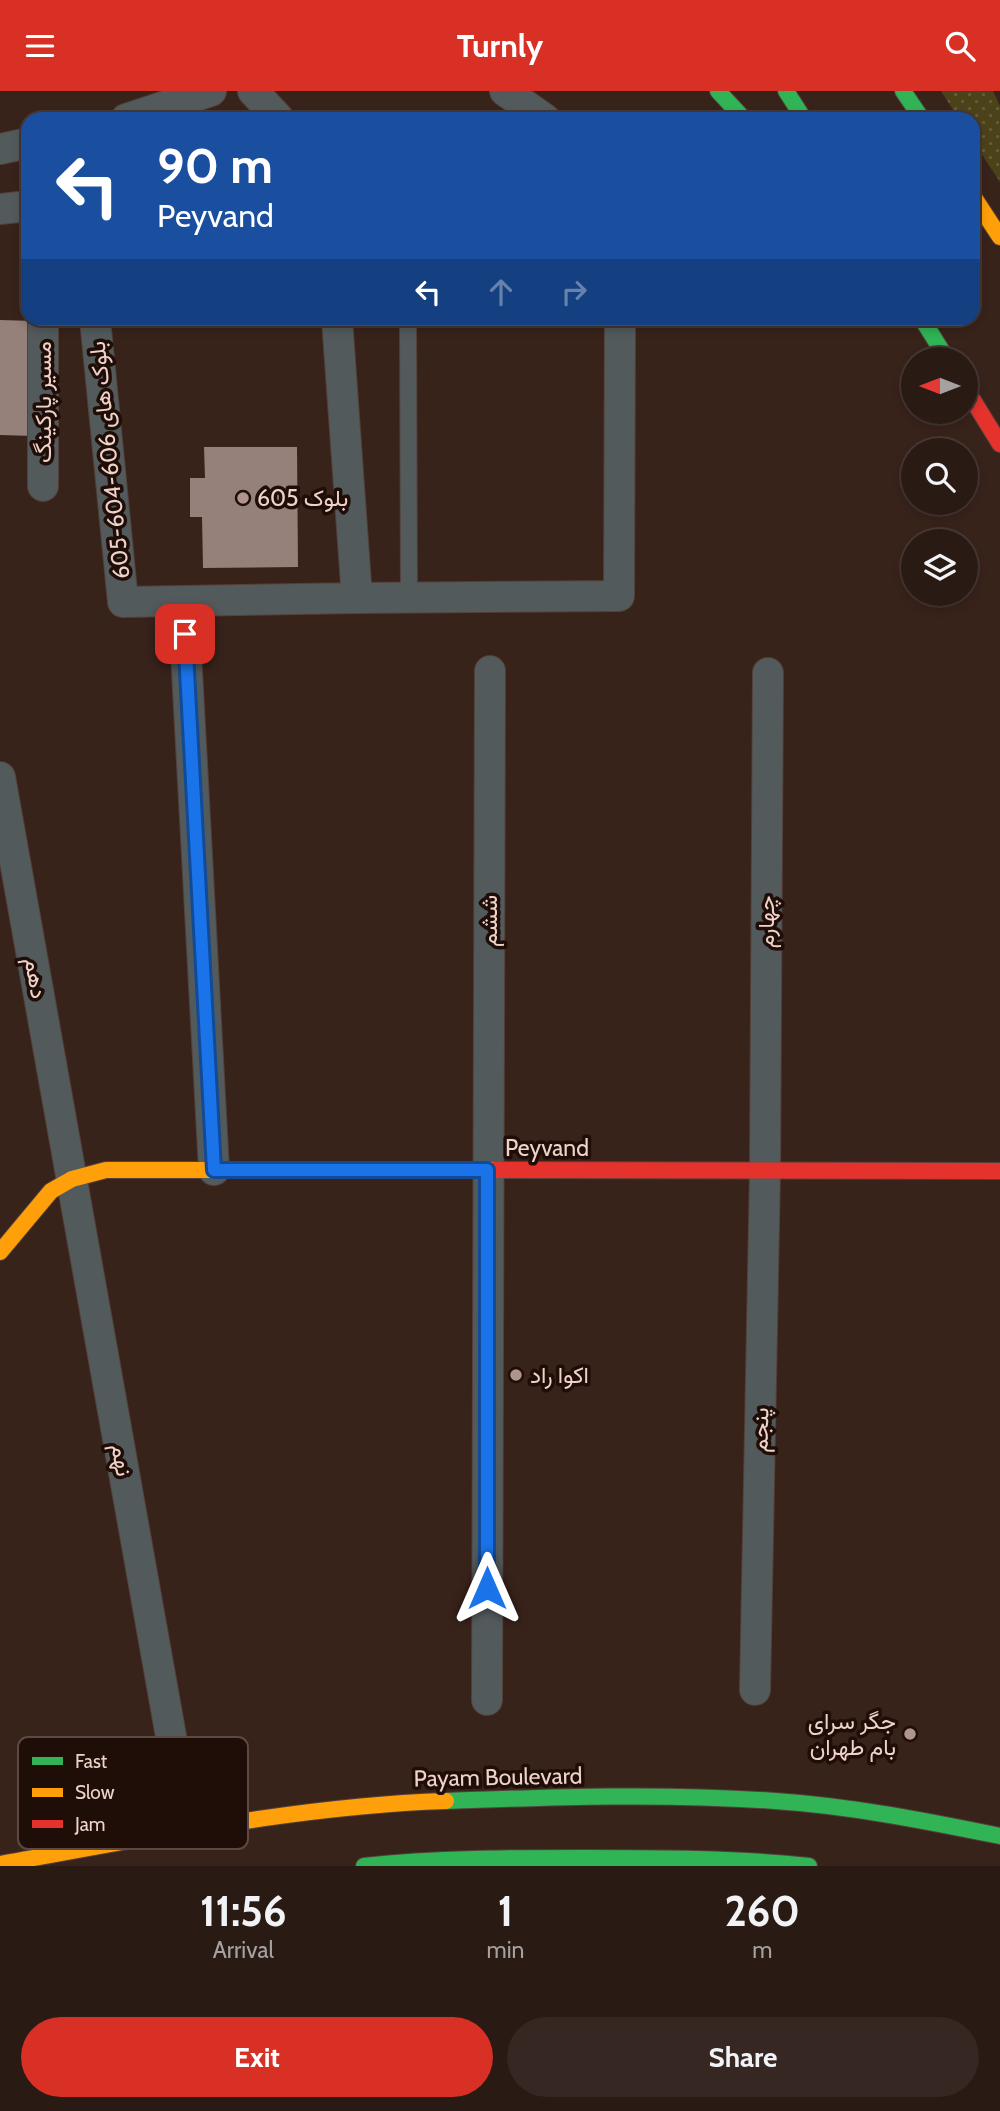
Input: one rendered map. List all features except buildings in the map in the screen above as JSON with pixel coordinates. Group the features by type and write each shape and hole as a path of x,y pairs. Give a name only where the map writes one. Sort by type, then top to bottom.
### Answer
{"main road":[{"path":"718,91 738,112"},
{"path":"786,91 800,112"},
{"path":"903,91 917,112"},
{"path":"980,207 1000,237"},
{"path":"926,326 940,347"},
{"path":"978,408 1000,443"},
{"name":"Peyvand","path":"0,1252 51,1191 72,1179 106,1170 1000,1171"},
{"name":"Payam Boulevard","path":"248,1821 383,1803 528,1798 658,1798 775,1801 899,1816 1000,1836"},
{"name":"Payam Boulevard","path":"0,1864 87,1849"},
{"path":"364,1866 529,1858 800,1865"}],"street":[{"path":"147,112 211,91"},
{"path":"253,91 272,112"},
{"path":"505,91 535,112"},
{"path":"0,149 21,144"},
{"path":"0,209 21,207"},
{"name":"مسیر پارکینگ","path":"43,326 43,487"},
{"name":"بلوک های 606-604-605","path":"96,326 123,602 357,597"},
{"path":"338,326 357,597 619,596 620,326"},
{"path":"185,634 214,1170"},
{"name":"ششم","path":"487,1700 491,671"},
{"name":"چهارم","path":"765,1171 768,673"},
{"name":"دهم","path":"0,777 72,1179"},
{"name":"پنجم","path":"755,1690 765,1171"},
{"name":"نهم","path":"72,1179 171,1737"}],"lane":[{"path":"408,326 409,597"}],"shaded area":[{"path":"941,91 993,91 1000,106 1000,182 980,152 980,112 954,112"}],"traffic: fast":[{"path":"718,91 738,112"},
{"path":"786,91 800,112"},
{"path":"903,91 917,112"},
{"path":"926,326 940,347"},
{"path":"446,1801 652,1796 775,1801 860,1810 1000,1836"},
{"path":"364,1866 501,1858 668,1858 809,1866"}],"traffic: slow":[{"path":"980,207 1000,237"},
{"path":"0,1252 51,1191 72,1179 106,1170 495,1170"},
{"path":"248,1821 333,1809 446,1801"},
{"path":"0,1864 83,1849"}],"traffic: jam":[{"path":"978,408 1000,444"},
{"path":"495,1170 1000,1171"}],"place":[{"name":"بلوک 605","path":"243,498"},
{"name":"اکوا راد","path":"516,1375"},
{"name":"جگر سرای بام طهران","path":"910,1734"}],"route":[{"path":"185,634 214,1170 487,1170 487,1588"}]}
